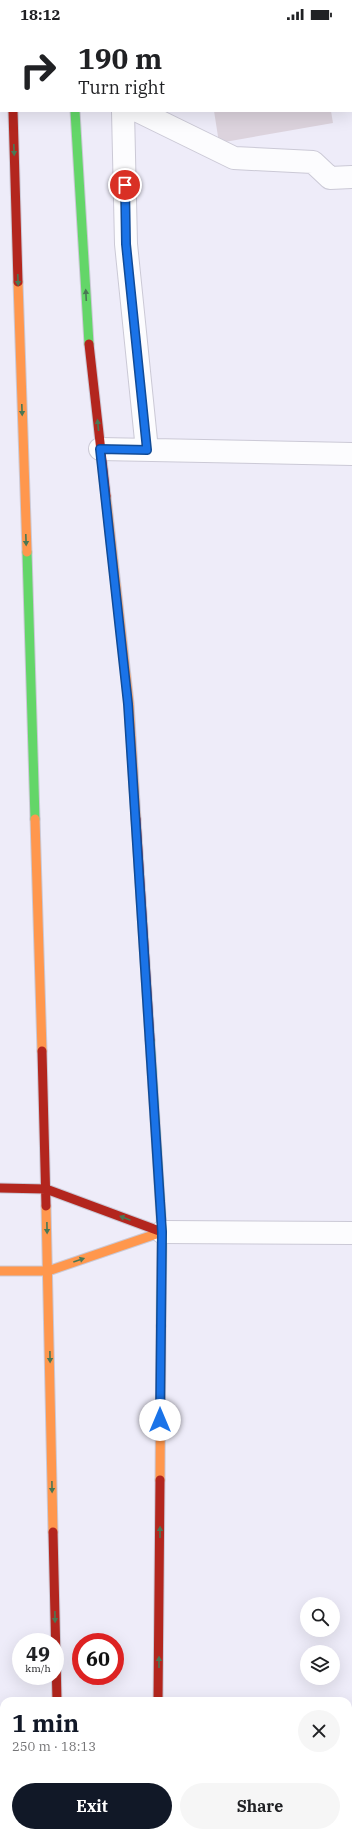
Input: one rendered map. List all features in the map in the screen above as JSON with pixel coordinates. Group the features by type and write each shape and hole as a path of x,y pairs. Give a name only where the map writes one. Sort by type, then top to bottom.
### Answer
{"main road":[{"path":"13,112 46,1188 57,1697"},
{"path":"75,112 90,355 128,704 162,1232 158,1697"},
{"path":"0,1188 46,1188 162,1232"},
{"path":"0,1271 48,1271 162,1232"}],"street":[{"path":"123,112 126,244 147,450"},
{"path":"140,112 234,158 313,162 330,178 352,177"},
{"path":"100,449 352,454"},
{"path":"162,1232 352,1232"}],"building":[{"path":"214,112 331,112 333,123 219,143"}],"traffic: fast":[{"path":"75,112 89,344"},
{"path":"27,552 35,819"},
{"path":"150,1040 162,1232 161,1326"}],"traffic: slow":[{"path":"18,282 27,552"},
{"path":"106,496 129,703 136,819"},
{"path":"35,819 42,1051"},
{"path":"46,1206 53,1532"},
{"path":"0,1271 48,1271 162,1232"},
{"path":"160,1480 161,1326"}],"traffic: jam":[{"path":"13,112 18,282"},
{"path":"89,344 106,496"},
{"path":"136,819 150,1040"},
{"path":"42,1051 46,1206"},
{"path":"0,1188 46,1189 162,1232"},
{"path":"158,1697 160,1480"},
{"path":"53,1532 57,1697"}],"route":[{"path":"125,185 126,244 147,450 100,449 128,704 162,1232 160,1420"}]}
